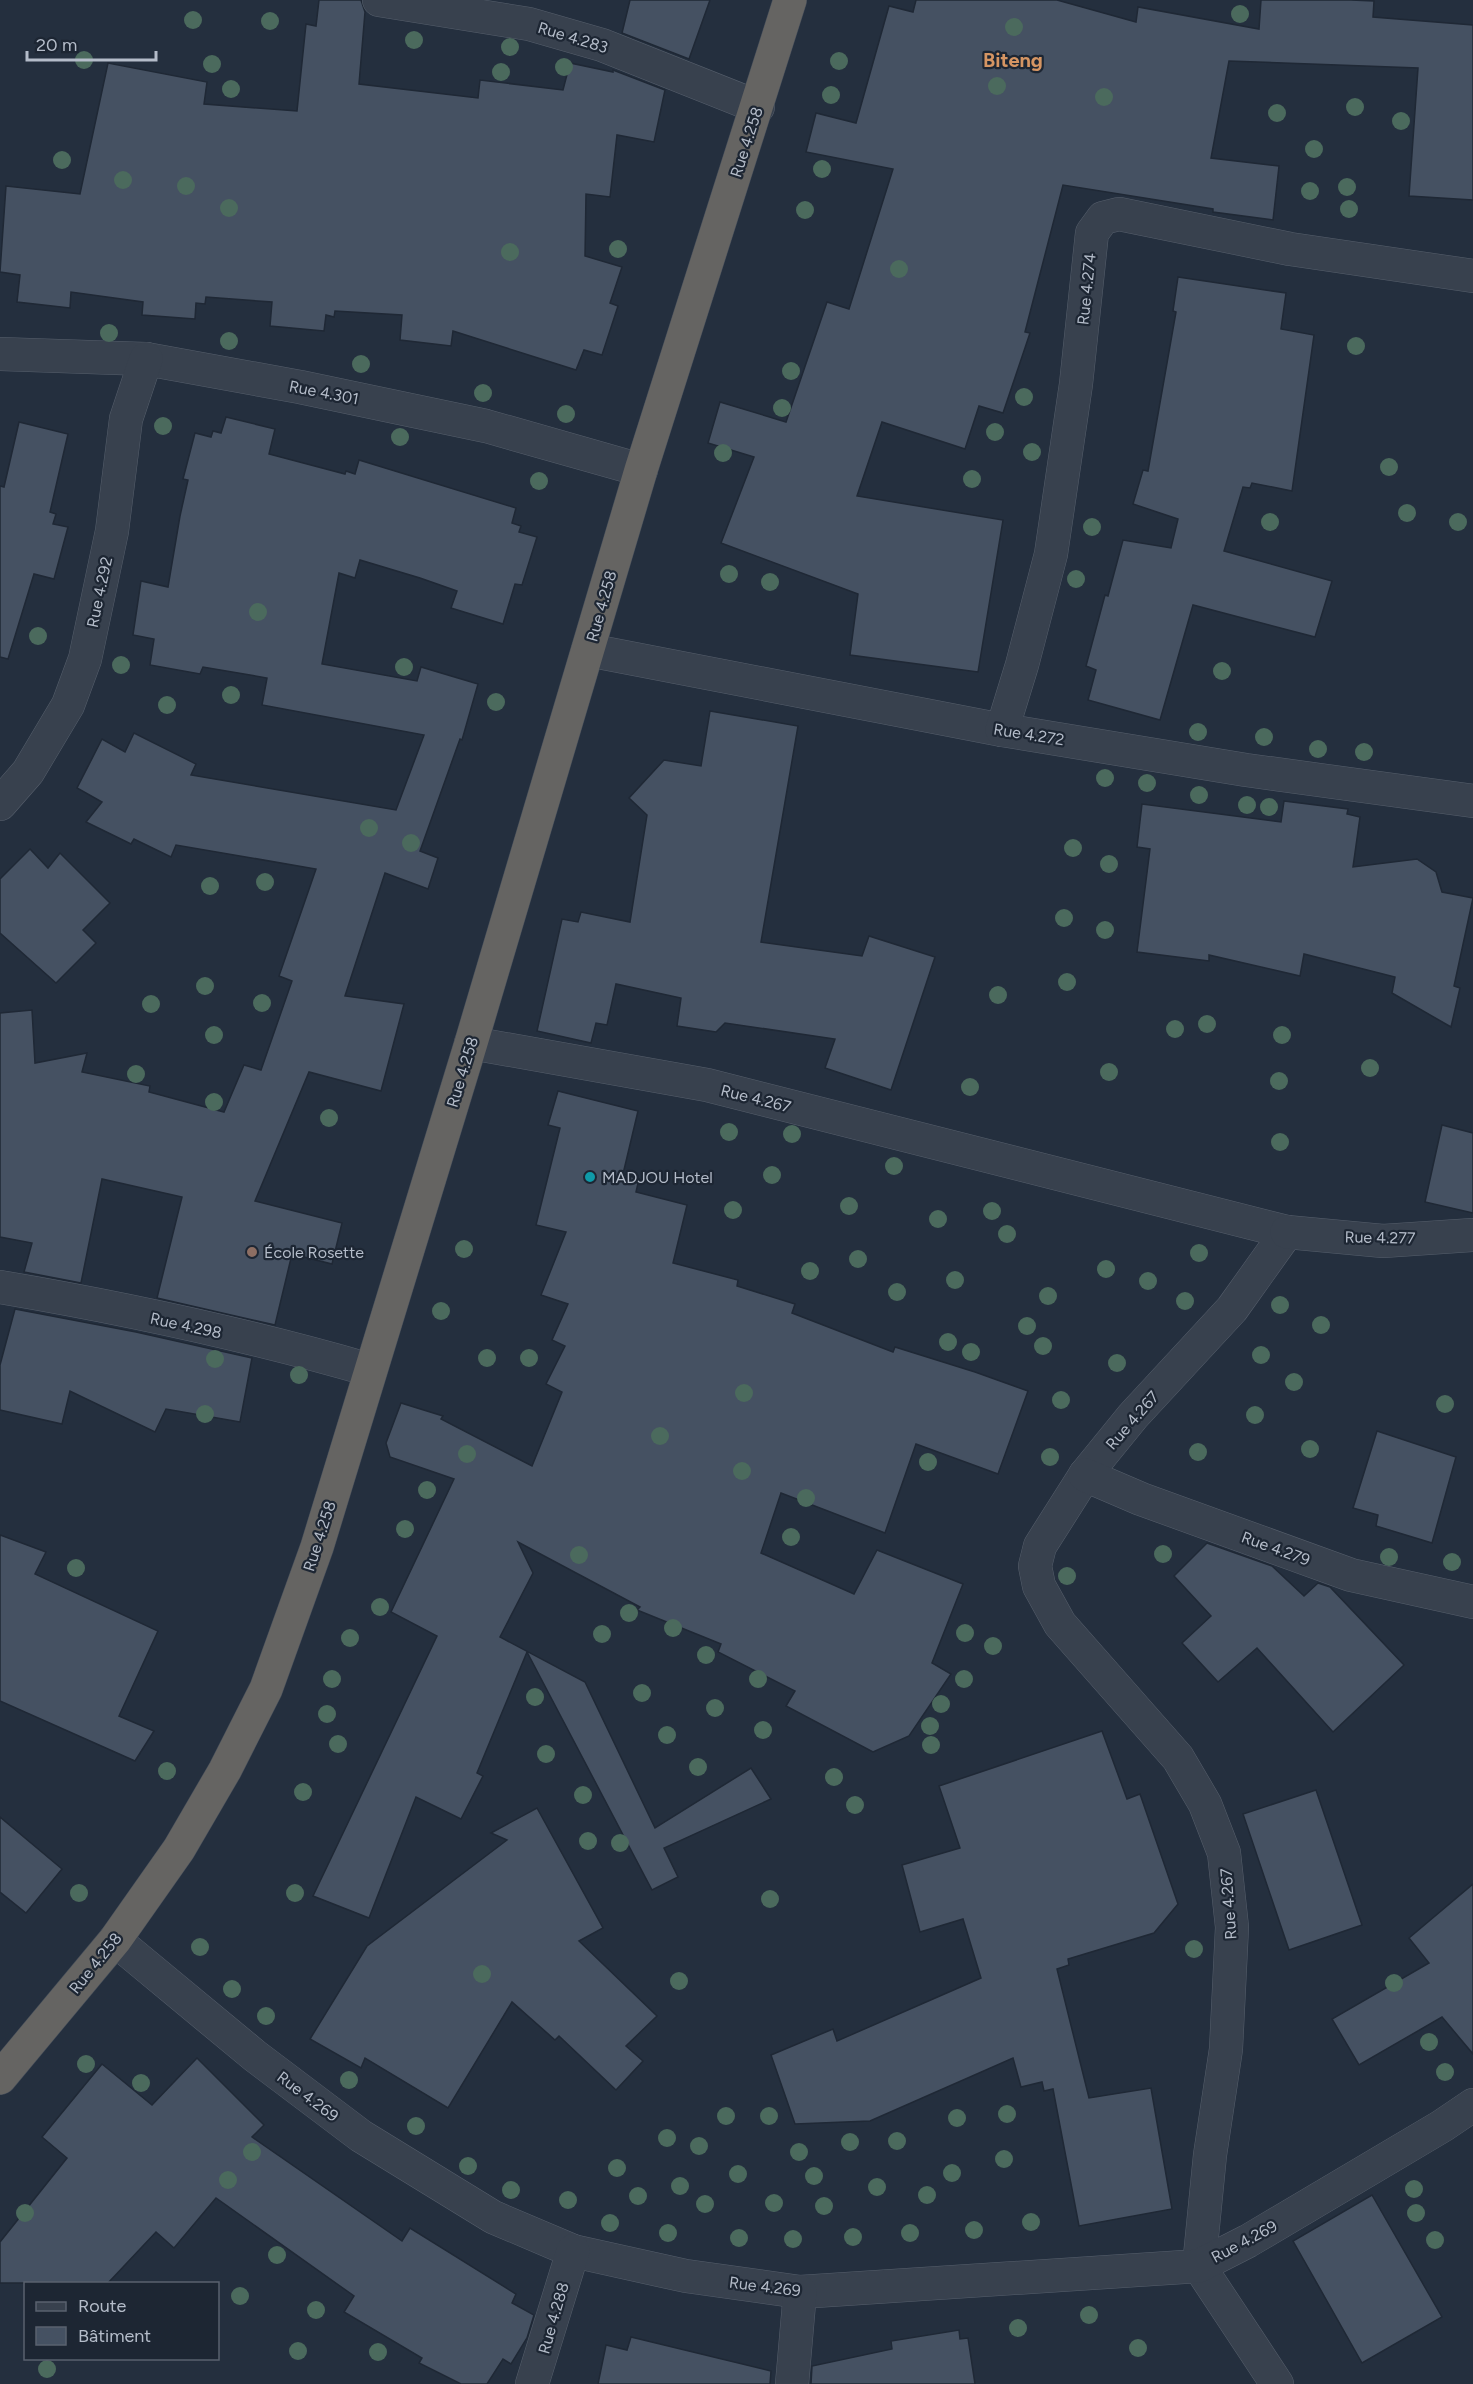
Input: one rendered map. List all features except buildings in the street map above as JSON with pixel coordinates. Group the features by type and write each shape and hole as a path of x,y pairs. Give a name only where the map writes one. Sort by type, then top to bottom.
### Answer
{"highway":[{"name":"Rue 4.258","path":"0,2078 115,1940 179,1849 225,1770 266,1689 317,1547 471,1043 641,470 758,107 790,0"}],"street":[{"name":"Rue 4.283","path":"379,0 529,24 602,45 758,107"},
{"name":"Rue 4.274","path":"1002,730 1022,665 1051,554 1076,384 1092,233 1103,218 1119,214 1290,249 1473,276"},
{"name":"Rue 4.301","path":"0,354 146,359 300,387 486,426 641,470"},
{"name":"Rue 4.292","path":"0,804 28,772 68,705 85,659 112,531 126,419 146,359"},
{"name":"Rue 4.272","path":"588,650 1002,730 1246,770 1473,801"},
{"name":"Rue 4.267","path":"471,1043 707,1085 1287,1232 1232,1309 1133,1416 1085,1475 1040,1546 1035,1566 1039,1586 1060,1624 1178,1758 1205,1804 1224,1853 1232,1928 1226,2049 1210,2155 1199,2266"},
{"name":"Rue 4.277","path":"1287,1232 1383,1241 1473,1235"},
{"name":"Rue 4.298","path":"0,1287 200,1327 322,1356 370,1370"},
{"name":"Rue 4.279","path":"1085,1475 1141,1499 1351,1575 1473,1602"},
{"name":"Rue 4.269","path":"115,1940 255,2056 362,2136 494,2217 573,2251 686,2276 800,2292 1199,2266 1258,2235 1442,2126 1473,2105"},
{"name":"Rue 4.288","path":"532,2384 573,2251"},
{"path":"1199,2266 1277,2384"},
{"path":"792,2384 800,2292"}],"place":[{"name":"MADJOU Hotel","path":"590,1177"},
{"name":"École Rosette","path":"252,1252"}],"district":[{"name":"Biteng","path":"1013,60"}]}
